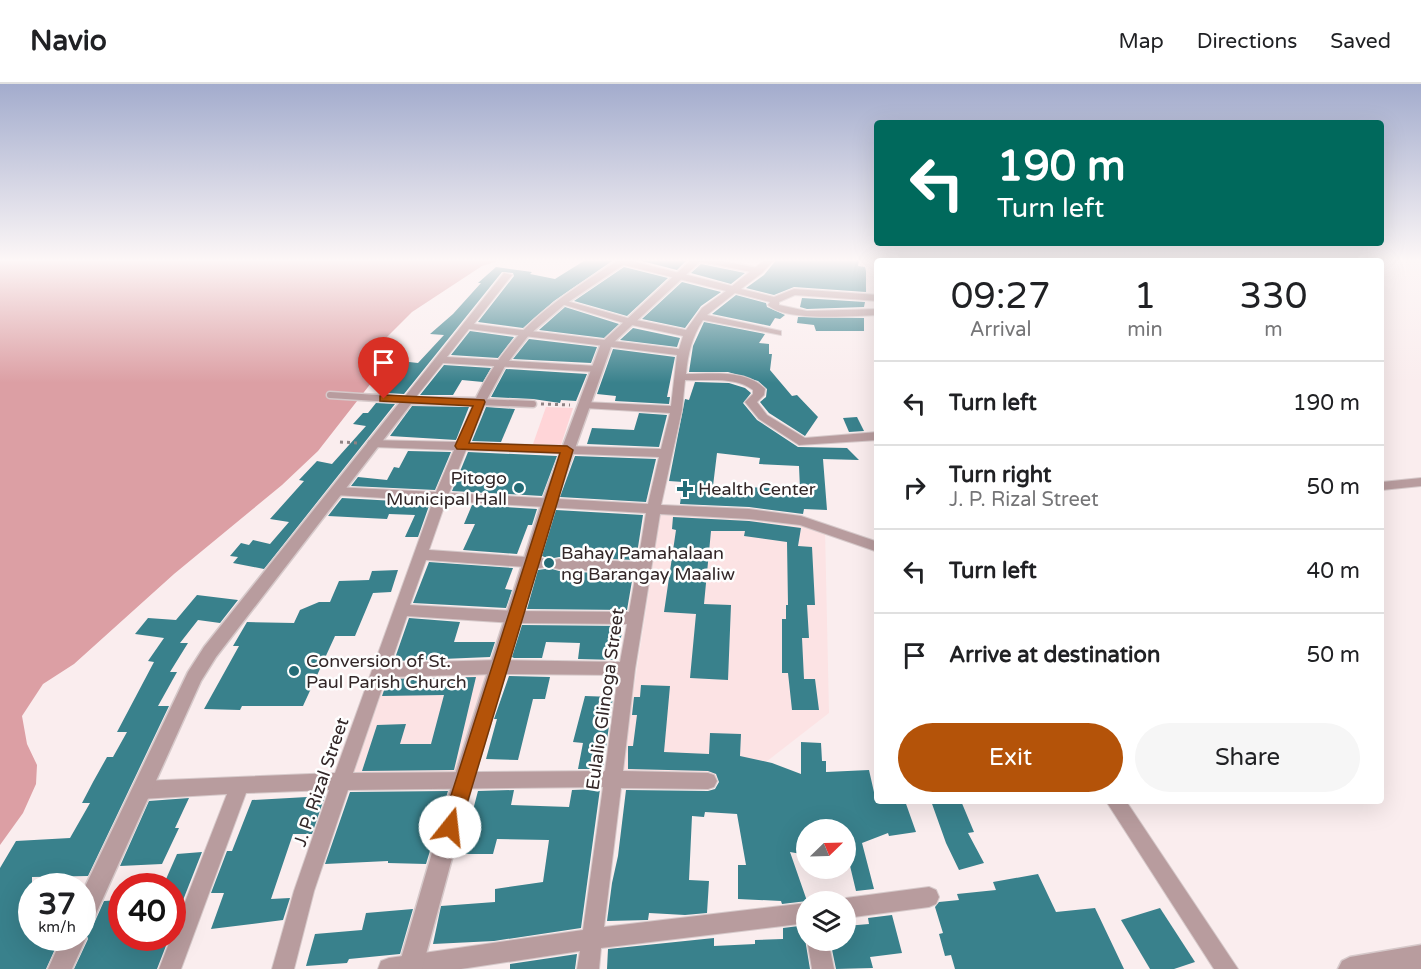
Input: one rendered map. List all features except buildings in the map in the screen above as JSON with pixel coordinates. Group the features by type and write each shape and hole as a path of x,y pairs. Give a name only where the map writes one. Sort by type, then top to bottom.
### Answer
{"street":[{"path":"96,888 194,677 210,652 335,491 488,300"},
{"name":"J. P. Rizal Street","path":"283,969 304,891 341,782 441,496 480,402 500,365 524,334 567,300"},
{"path":"411,967 463,781 514,617 535,562 549,502 567,450 607,343 653,300"},
{"name":"Eulalio Glinoga Street","path":"588,969 627,669 654,507 676,410 683,353 689,334 700,316 721,300"},
{"path":"775,300 773,303 776,307 802,314 874,312"},
{"path":"563,303 630,322 689,334"},
{"path":"700,316 777,333"},
{"path":"469,326 683,353"},
{"path":"442,360 597,369"},
{"path":"680,377 737,380 753,384 759,389 758,395 751,402 756,411 803,442 874,436"},
{"path":"408,400 480,402"},
{"path":"584,405 676,410"},
{"path":"373,443 666,453"},
{"path":"1384,486 1421,482"},
{"path":"335,491 749,514 801,521 874,547"},
{"path":"420,555 535,562"},
{"path":"559,564 644,568"},
{"path":"402,610 514,617 635,618"},
{"path":"381,670 499,667 627,669"},
{"path":"141,790 240,784 341,782 613,778 708,781"},
{"path":"170,969 240,784"},
{"path":"1117,804 1227,969"},
{"path":"856,907 929,897"},
{"path":"389,969 593,939 796,914"},
{"path":"60,969 68,951"},
{"path":"819,951 823,969"},
{"path":"1350,969 1421,957"}],"lane":[{"path":"330,395 408,400"},
{"path":"480,402 533,404"}],"path":[{"path":"533,404 584,405"}],"shaded area":[{"path":"0,300 430,300 412,312 387,337 373,359 375,378 318,451 282,485 174,574 74,664 43,684 22,716 27,744 37,765 36,784 23,813 0,845"},
{"path":"546,407 573,408 561,445 533,444"},
{"path":"661,511 749,515 825,529 829,713 744,779 621,773"},
{"path":"384,672 486,672 457,777 347,780"}],"place":[{"name":"Pitogo Municipal Hall","path":"519,488"},
{"name":"Health Center","path":"685,489"},
{"name":"Bahay Pamahalaan ng Barangay Maaliw","path":"549,563"},
{"name":"Conversion of St. Paul Parish Church","path":"294,671"}],"route":[{"path":"384,399 480,402 462,446 567,450 450,827"}]}
